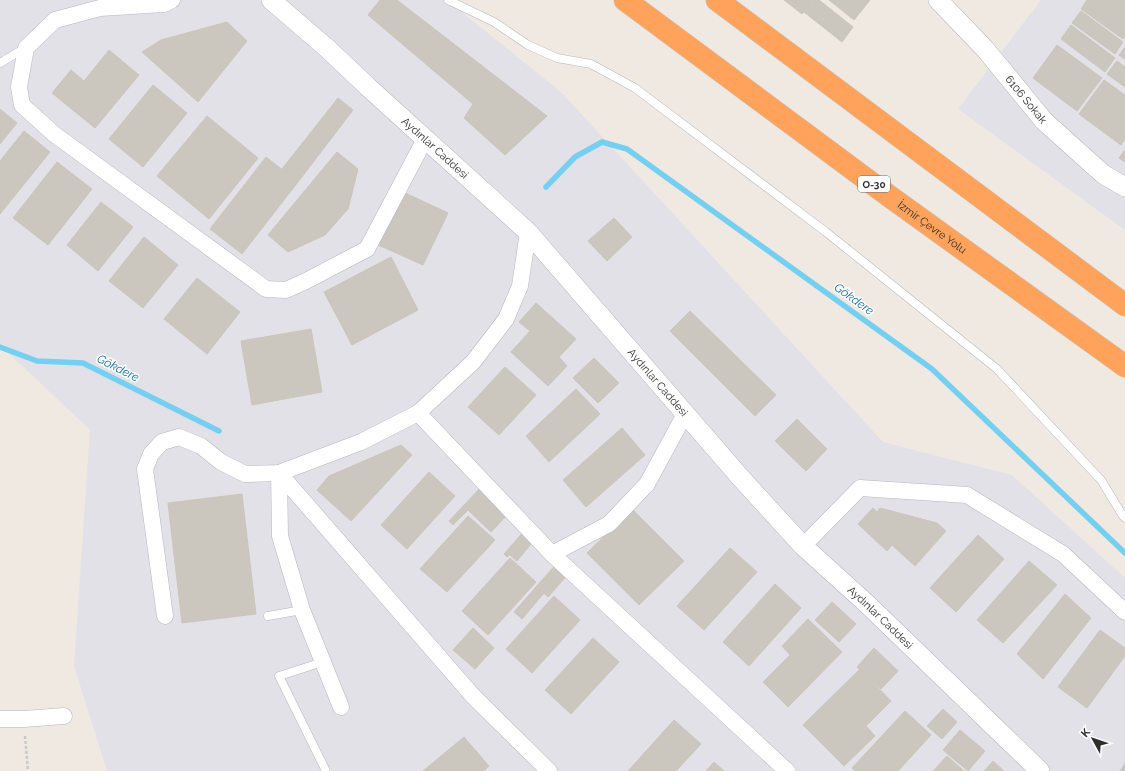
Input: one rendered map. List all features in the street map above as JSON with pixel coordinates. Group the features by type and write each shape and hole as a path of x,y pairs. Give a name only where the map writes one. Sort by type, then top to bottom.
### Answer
{"highway":[{"name":"İzmir Çevre Yolu","path":"625,0 889,196 1125,366"},
{"path":"717,0 1125,305"}],"street":[{"path":"172,0 164,4 100,8 55,20 26,48 18,87 22,105 54,134 266,289 286,290 367,249 425,139"},
{"name":"Aydınlar Caddesi","path":"271,0 328,49 528,232 685,414 802,546 866,603 1040,771"},
{"name":"6106 Sokak","path":"938,0 984,49 1044,121 1103,174 1125,187"},
{"path":"165,616 145,469 151,454 162,442 179,437 201,446 221,462 245,474 279,473 361,442 418,413 473,362 506,319 520,286 528,232"},
{"path":"418,413 552,554 787,771"},
{"path":"552,554 609,524 647,484 685,414"},
{"path":"279,473 280,536 302,610 341,707"},
{"path":"279,473 473,696 540,768"},
{"path":"802,546 860,488 967,495 1063,554 1125,612"},
{"path":"0,718 24,719 64,716"}],"lane":[{"path":"448,0 494,22 528,45 557,58 591,64 635,88 826,232 997,369 1101,480 1125,518"},
{"path":"0,63 26,48"},
{"path":"268,616 302,610"},
{"path":"323,662 279,676 326,771"}],"path":[{"path":"24,719 28,771"}],"shaded area":[{"path":"0,0 447,0 562,93 883,442 1012,475 1125,578 1125,771 107,771 74,666 90,430 0,345"},
{"path":"1041,0 1125,0 1125,230 958,109"}],"building":[{"path":"380,0 397,0 547,116 505,155 464,118 473,104 368,15"},
{"path":"784,0 813,0 802,14"},
{"path":"814,0 819,0 853,27 842,42 804,12"},
{"path":"829,0 870,0 854,20"},
{"path":"1087,0 1125,0 1125,36 1123,39 1081,9"},
{"path":"1081,11 1123,42 1115,54 1072,23"},
{"path":"227,22 247,41 198,102 142,52 161,40"},
{"path":"1071,25 1115,58 1105,72 1061,39"},
{"path":"1057,45 1102,78 1077,111 1033,78"},
{"path":"1125,47 1125,60 1119,55"},
{"path":"109,50 139,75 95,128 52,93 71,70 84,81"},
{"path":"1117,61 1125,67 1125,87 1107,74"},
{"path":"1104,80 1125,95 1125,139 1121,145 1079,114"},
{"path":"153,85 187,113 143,167 109,139"},
{"path":"338,98 353,110 298,182 282,169"},
{"path":"0,109 17,123 0,144"},
{"path":"207,116 258,158 209,219 157,176"},
{"path":"24,131 50,152 0,214 0,161"},
{"path":"1125,150 1125,162 1119,158"},
{"path":"337,152 358,169 348,209 325,235 288,252 268,235"},
{"path":"266,157 298,182 242,254 210,229"},
{"path":"57,162 92,189 48,245 13,218"},
{"path":"401,191 448,213 423,265 376,244"},
{"path":"101,202 133,227 98,271 67,245"},
{"path":"614,218 632,237 607,261 588,241"},
{"path":"144,237 178,265 143,308 109,281"},
{"path":"391,257 418,310 352,345 324,292"},
{"path":"197,278 240,312 207,354 164,319"},
{"path":"536,303 576,339 559,357 567,366 548,386 511,352 530,331 519,322"},
{"path":"690,311 776,395 755,416 670,331"},
{"path":"311,329 322,392 252,405 241,341"},
{"path":"594,358 619,383 598,403 573,378"},
{"path":"505,367 536,395 499,435 468,407"},
{"path":"576,389 600,414 549,462 526,436"},
{"path":"797,419 827,449 806,471 775,441"},
{"path":"622,428 645,455 586,507 563,480"},
{"path":"401,445 412,455 351,521 317,490 329,476"},
{"path":"429,472 455,496 407,549 381,525"},
{"path":"482,486 510,512 491,532 468,510 453,525 449,521"},
{"path":"242,494 256,614 182,623 168,503"},
{"path":"873,508 877,512 880,508 937,523 946,531 915,566 892,545 887,551 858,524"},
{"path":"632,509 684,561 639,605 587,553"},
{"path":"468,516 495,540 447,592 420,569"},
{"path":"525,530 535,539 517,561 510,555 507,557 504,554"},
{"path":"978,535 1004,559 956,612 930,588"},
{"path":"730,548 757,572 704,630 677,606"},
{"path":"510,558 536,582 488,635 462,611"},
{"path":"1029,561 1057,585 1003,643 977,620"},
{"path":"558,562 570,572 548,597 544,593 522,619 514,612"},
{"path":"775,584 801,608 749,666 723,642"},
{"path":"1065,594 1091,618 1043,679 1017,654"},
{"path":"554,596 580,620 532,673 506,649"},
{"path":"832,602 856,624 839,642 815,620"},
{"path":"808,619 842,652 788,707 763,682 790,655 782,646"},
{"path":"473,628 494,648 475,669 453,650"},
{"path":"1100,630 1125,648 1125,656 1087,708 1058,687"},
{"path":"593,638 619,662 571,714 545,690"},
{"path":"874,648 898,671 881,689 857,667"},
{"path":"860,669 891,701 866,726 875,736 844,766 803,725"},
{"path":"943,709 957,722 942,739 927,726"},
{"path":"905,711 931,735 898,771 855,771 852,768"},
{"path":"674,720 701,744 676,771 628,771"},
{"path":"960,730 985,751 968,771 943,750"},
{"path":"464,737 489,766 484,771 423,771"},
{"path":"947,756 964,771 933,771"},
{"path":"993,761 1004,771 984,771"},
{"path":"714,762 724,771 706,771"},
{"path":"1125,763 1125,771 1120,771"}],"waterway":[{"name":"Gökdere","path":"546,187 575,157 602,142 627,149 932,369 1125,553"},
{"name":"Gökdere","path":"0,347 37,361 83,363 219,431"}]}
